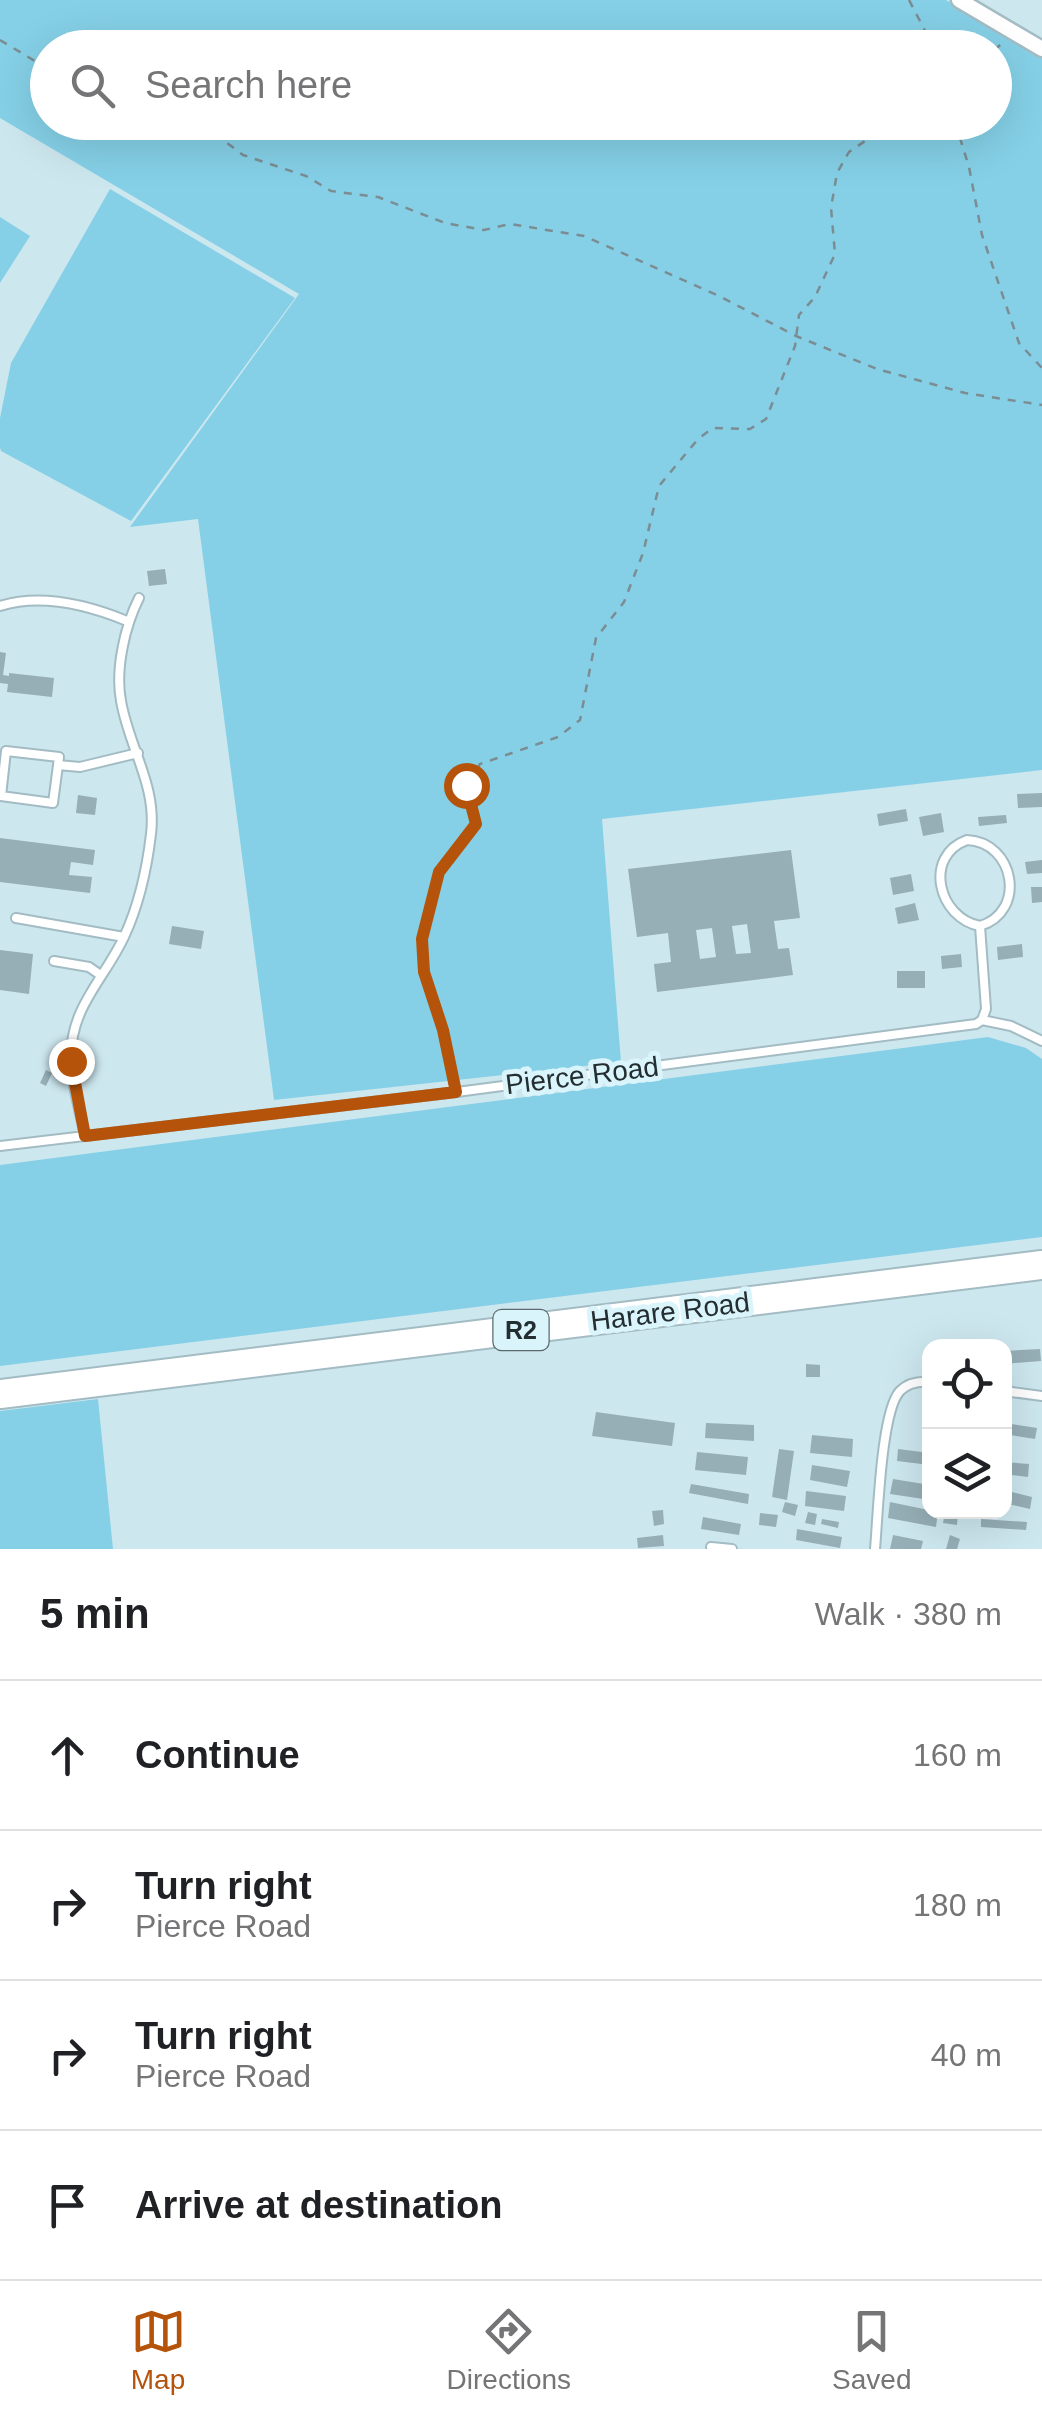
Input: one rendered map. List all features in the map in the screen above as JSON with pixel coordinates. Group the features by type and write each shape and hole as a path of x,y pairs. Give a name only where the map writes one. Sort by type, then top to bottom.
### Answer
{"highway":[{"name":"Harare Road","path":"0,1394 1042,1266"}],"street":[{"path":"959,0 1010,30"},
{"path":"1012,31 1042,49"}],"lane":[{"path":"85,1136 71,1061 74,1033 82,1008 124,937 145,870 151,833 151,796 120,700 128,621 139,598"},
{"path":"0,606 19,600 61,602 96,608 128,621"},
{"path":"6,750 59,757 58,766 53,803 1,796 6,750"},
{"path":"58,766 80,768 138,753"},
{"path":"967,840 979,840 1000,856 1008,870 1007,904 999,915 980,926 959,917 941,891 947,854 954,845 967,840"},
{"path":"16,918 124,937"},
{"path":"980,926 986,994 982,1020 1011,1026 1042,1041"},
{"path":"54,961 90,967 100,974"},
{"name":"Pierce Road","path":"0,1146 456,1092 976,1024 982,1020"},
{"path":"875,1549 888,1418 899,1392 910,1384 922,1383"},
{"path":"1012,1393 1042,1396"},
{"path":"711,1547 732,1549"}],"path":[{"path":"908,0 924,30"},
{"path":"0,40 30,58"},
{"path":"224,140 243,155 306,176 332,191 378,197 445,223 484,230 510,224 584,236 719,296 796,336 878,369 966,393 1042,404"},
{"path":"456,1092 443,1030 424,972 422,939 439,872 476,824 466,785 480,764 558,737 580,720 596,638 624,602 643,553 659,486 698,439 713,428 750,429 766,419 796,336 799,315 815,297 835,254 831,208 837,173 849,152 867,140"},
{"path":"961,140 982,235 1019,343 1042,368"}],"shaded area":[{"path":"0,0 946,0 997,30 30,30 30,136 0,118"},
{"path":"1012,38 1042,56 1042,770 602,819 621,1062 274,1100 198,519 130,527 299,294 37,140 1012,140"},
{"path":"110,189 295,298 131,521 0,447 0,418 11,363"},
{"path":"0,217 30,236 0,283"},
{"path":"988,1037 1026,1048 1042,1059 1042,1237 0,1366 0,1165"},
{"path":"98,1399 113,1549 0,1549 0,1411"}],"building":[{"path":"165,569 167,584 149,586 147,571"},
{"path":"0,652 6,653 3,675 54,678 52,697 7,692 8,684 0,683"},
{"path":"1042,793 1042,807 1018,808 1017,794"},
{"path":"78,795 97,798 95,815 76,813"},
{"path":"906,809 908,821 879,826 877,814"},
{"path":"941,813 944,832 923,836 919,817"},
{"path":"1006,815 1007,823 979,826 978,817"},
{"path":"0,838 95,850 93,865 71,862 69,875 92,877 90,893 0,882"},
{"path":"791,850 800,918 774,921 778,949 789,948 793,975 657,992 654,964 671,962 668,933 637,937 628,869","holes":["747,924 751,953 736,954 732,926","712,928 716,957 700,959 696,930"]},
{"path":"1042,860 1042,873 1027,874 1025,862"},
{"path":"911,874 914,891 893,895 890,878"},
{"path":"1031,887 1042,887 1042,902 1032,903"},
{"path":"915,903 919,920 898,924 895,908"},
{"path":"172,926 204,931 201,949 169,944"},
{"path":"1022,944 1023,957 998,960 997,947"},
{"path":"0,950 33,954 29,994 0,990"},
{"path":"961,954 962,967 942,969 941,956"},
{"path":"897,971 925,971 925,988 897,988"},
{"path":"46,1070 52,1073 46,1086 40,1083"},
{"path":"1040,1349 1041,1361 1012,1363 1012,1351"},
{"path":"806,1364 820,1365 820,1377 806,1377"},
{"path":"596,1412 675,1423 672,1446 592,1436"},
{"path":"706,1423 754,1425 754,1441 705,1438"},
{"path":"1012,1424 1037,1428 1035,1439 1012,1435"},
{"path":"812,1435 853,1439 852,1457 810,1453"},
{"path":"779,1449 794,1451 787,1500 772,1497"},
{"path":"898,1449 922,1452 922,1464 897,1461"},
{"path":"697,1452 748,1457 746,1475 695,1470"},
{"path":"1012,1463 1029,1464 1028,1477 1012,1475"},
{"path":"812,1465 850,1471 847,1487 810,1480"},
{"path":"893,1479 922,1484 922,1499 890,1494"},
{"path":"691,1484 749,1494 748,1504 689,1493"},
{"path":"806,1491 846,1496 844,1511 805,1506"},
{"path":"1012,1492 1032,1497 1030,1509 1012,1505"},
{"path":"785,1502 798,1505 795,1516 782,1512"},
{"path":"890,1502 922,1509 922,1519 937,1519 936,1527 888,1518"},
{"path":"663,1510 664,1524 654,1526 652,1511"},
{"path":"808,1512 817,1514 815,1525 805,1523"},
{"path":"760,1513 778,1515 776,1527 759,1525"},
{"path":"703,1517 741,1524 739,1535 701,1529"},
{"path":"822,1519 839,1522 838,1528 821,1524"},
{"path":"944,1519 957,1519 957,1525 943,1523"},
{"path":"981,1519 1027,1522 1026,1530 981,1527"},
{"path":"797,1529 842,1537 840,1548 796,1540"},
{"path":"663,1535 664,1546 638,1548 637,1538"},
{"path":"893,1535 923,1541 921,1549 890,1549"},
{"path":"950,1535 960,1539 957,1549 946,1549"}],"route":[{"path":"71,1061 85,1136 456,1092 443,1030 424,972 422,939 439,872 476,824 466,785"}]}
